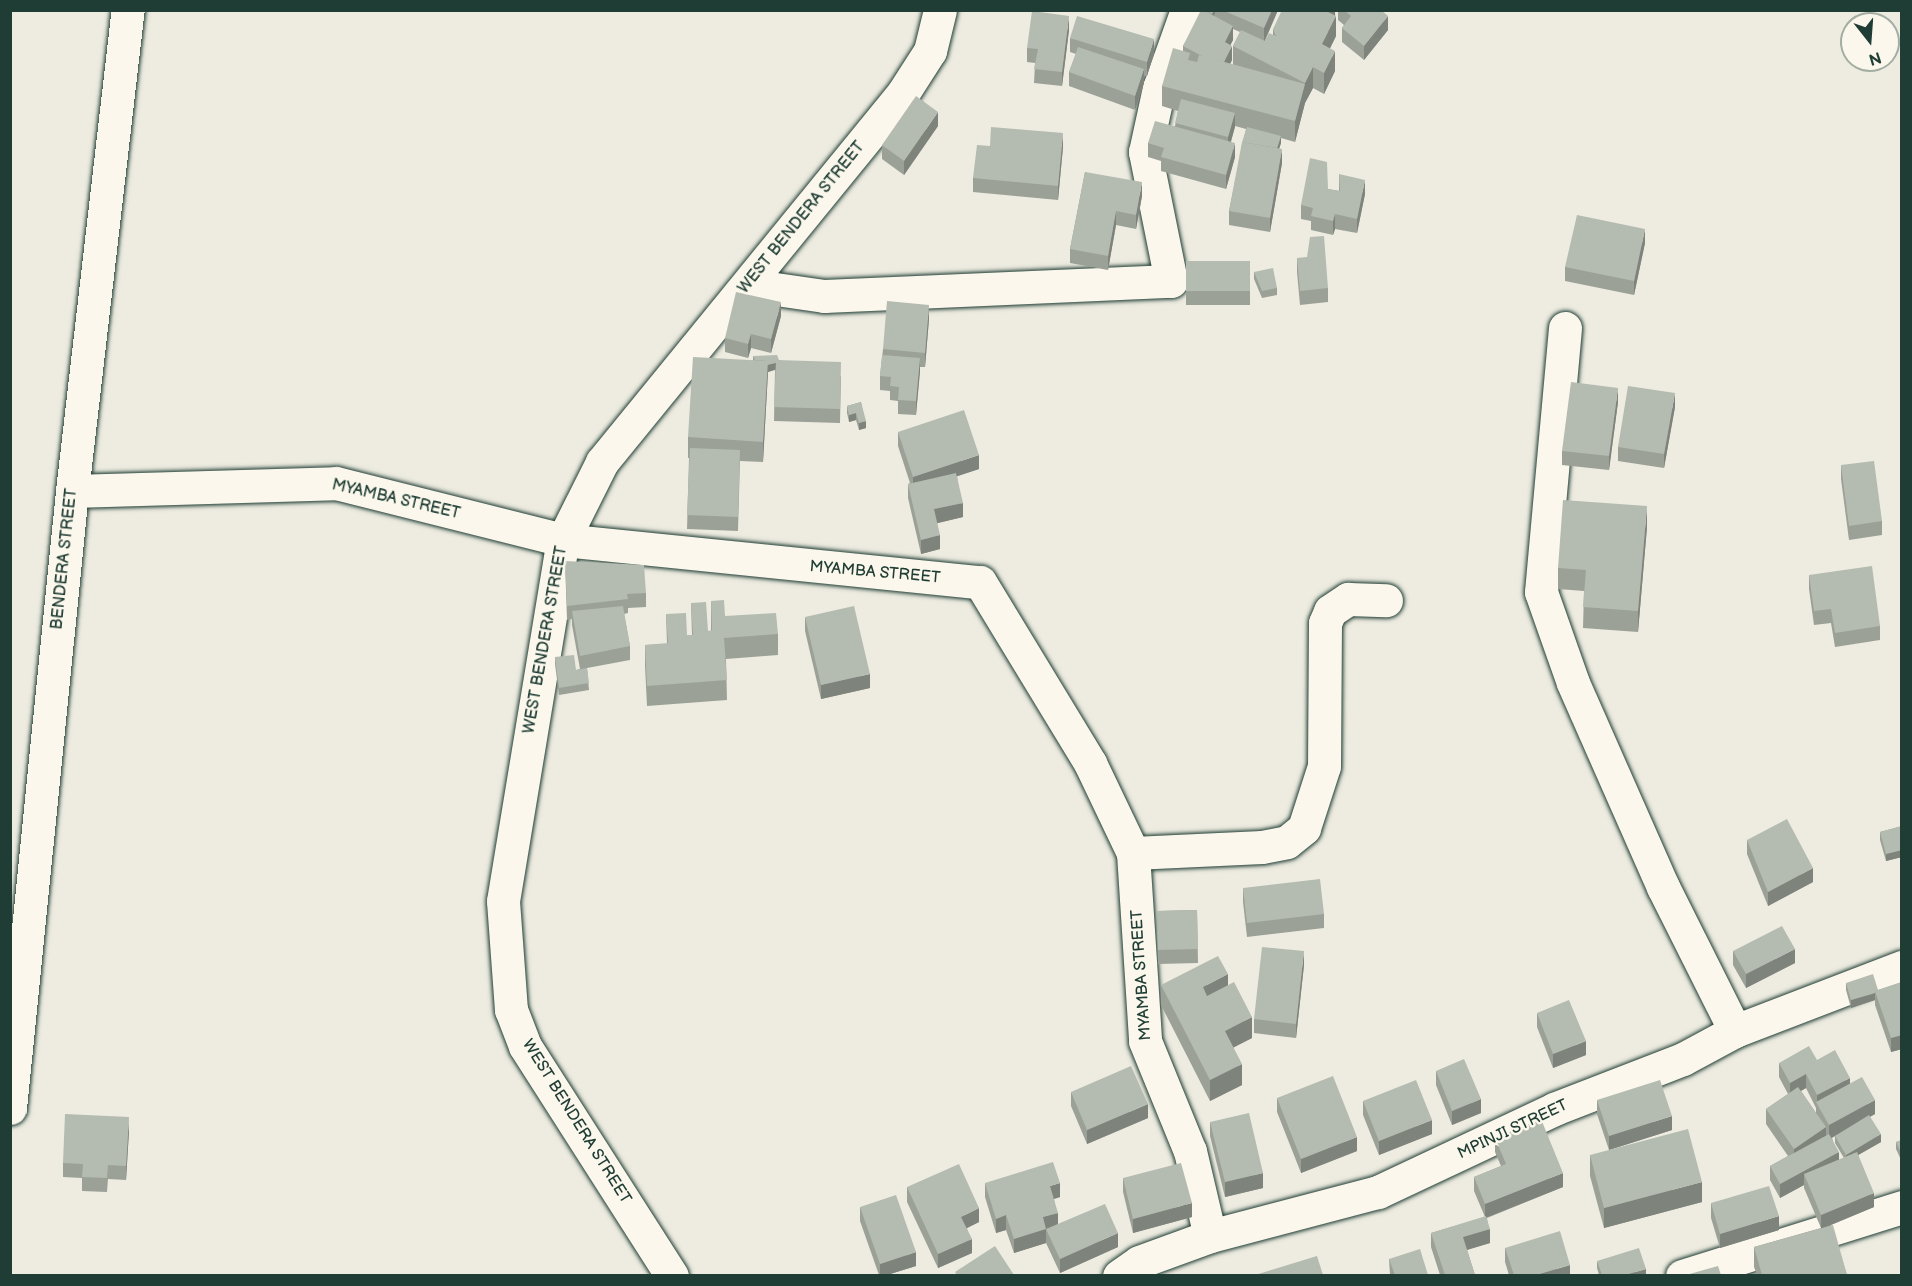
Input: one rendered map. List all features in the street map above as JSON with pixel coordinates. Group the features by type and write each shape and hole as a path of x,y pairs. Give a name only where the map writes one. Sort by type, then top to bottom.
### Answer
{"street":[{"name":"BENDERA STREET","path":"10,1108 72,491 128,10"},
{"name":"WEST BENDERA STREET","path":"672,1275 525,1046 511,1010 503,901 563,540 602,462 903,93 930,51 940,10"},
{"path":"748,285 824,296 1171,281 1145,152 1159,88 1187,10"},
{"path":"1565,328 1541,592 1574,682 1659,876 1735,1031"},
{"name":"MYAMBA STREET","path":"72,491 336,483 563,540 901,578 980,582 1090,764 1132,853 1145,1041 1190,1151 1210,1236"},
{"path":"1132,853 1262,847 1287,842 1304,828 1324,766 1324,623 1330,611 1348,599 1386,600"},
{"name":"MPINJI STREET","path":"1119,1275 1138,1262 1210,1236 1378,1192 1554,1109 1683,1059 1735,1031 1902,967"},
{"path":"1682,1275 1902,1206"}],"building":[{"path":"1201,10 1233,26 1225,42 1232,46 1224,62 1204,57 1183,46"},
{"path":"1222,10 1272,10 1264,28"},
{"path":"1282,10 1329,10 1328,12 1336,16 1322,44 1335,51 1324,73 1313,67 1305,83 1233,46 1241,30 1265,41 1269,33 1276,36 1273,29"},
{"path":"1344,10 1381,10 1388,16 1364,46 1342,28 1351,16"},
{"path":"1032,11 1069,16 1062,72 1034,69 1038,49 1027,48"},
{"path":"1077,16 1154,39 1147,62 1070,38"},
{"path":"1078,47 1144,69 1135,96 1069,72"},
{"path":"1173,48 1190,53 1188,60 1197,62 1199,55 1305,84 1295,121 1162,86"},
{"path":"916,96 938,112 904,161 882,145"},
{"path":"1181,99 1235,113 1228,137 1175,123"},
{"path":"1155,121 1235,143 1226,175 1161,157 1164,148 1148,143"},
{"path":"991,127 1063,133 1058,186 973,178 977,145 990,146"},
{"path":"1247,127 1281,136 1277,148 1242,142"},
{"path":"1242,142 1282,149 1270,218 1229,211"},
{"path":"1310,158 1327,162 1328,189 1340,191 1339,174 1365,180 1357,219 1335,214 1333,221 1311,216 1313,208 1301,205"},
{"path":"1085,172 1142,182 1136,215 1116,211 1108,256 1070,249"},
{"path":"1577,215 1645,229 1634,281 1565,267"},
{"path":"1324,236 1328,288 1300,291 1297,258 1307,257 1310,237"},
{"path":"1186,261 1250,261 1250,291 1186,291"},
{"path":"1273,268 1277,288 1262,291 1254,272"},
{"path":"736,292 781,302 771,339 751,334 748,344 725,338"},
{"path":"887,301 929,305 925,353 883,349"},
{"path":"777,355 779,360 776,360 776,363 767,365 768,361 755,360 753,356"},
{"path":"882,355 920,358 916,401 898,400 899,387 890,386 891,377 880,376"},
{"path":"693,357 768,361 763,442 688,437"},
{"path":"776,360 841,362 840,409 774,407"},
{"path":"1571,382 1618,388 1609,456 1562,451"},
{"path":"1628,386 1675,393 1664,454 1618,447"},
{"path":"861,402 866,421 859,423 856,413 849,415 847,406"},
{"path":"964,410 979,455 913,477 898,432"},
{"path":"690,448 740,450 738,517 687,515"},
{"path":"1874,461 1882,521 1849,526 1841,465"},
{"path":"956,473 963,503 934,509 940,535 921,540 908,484"},
{"path":"1563,500 1647,506 1638,611 1583,607 1586,570 1558,568"},
{"path":"565,561 644,565 646,593 627,594 628,599 567,606"},
{"path":"1872,566 1880,626 1835,633 1831,609 1814,611 1809,575"},
{"path":"724,600 725,616 776,613 778,634 724,638 727,680 647,686 645,645 668,643 666,614 686,613 687,635 693,635 691,603 706,602 708,631 712,630 711,601"},
{"path":"623,606 630,646 580,656 572,611"},
{"path":"854,606 870,674 821,685 805,617"},
{"path":"574,655 576,670 587,668 589,683 559,688 555,657"},
{"path":"1787,819 1813,868 1768,892 1747,840"},
{"path":"1902,826 1902,850 1886,854 1880,832"},
{"path":"1320,879 1324,914 1247,923 1243,888"},
{"path":"1197,910 1198,949 1158,950 1157,911"},
{"path":"1782,926 1795,949 1746,974 1733,951"},
{"path":"1262,947 1304,951 1296,1024 1254,1019"},
{"path":"1218,956 1228,974 1203,987 1207,996 1234,982 1252,1017 1225,1031 1242,1064 1210,1080 1161,985"},
{"path":"1873,974 1878,990 1851,1000 1846,983"},
{"path":"1902,982 1902,1035 1891,1038 1875,991"},
{"path":"1569,1000 1586,1041 1553,1054 1537,1013"},
{"path":"1809,1046 1817,1060 1835,1050 1850,1078 1817,1095 1806,1074 1790,1083 1779,1063"},
{"path":"1464,1059 1481,1099 1452,1111 1436,1071"},
{"path":"1131,1066 1148,1104 1087,1130 1071,1092"},
{"path":"1333,1076 1357,1137 1301,1159 1277,1098"},
{"path":"1862,1077 1875,1100 1829,1125 1816,1102"},
{"path":"1416,1080 1432,1120 1379,1141 1363,1101"},
{"path":"1660,1080 1672,1116 1609,1136 1597,1100"},
{"path":"1798,1087 1826,1127 1794,1149 1766,1109"},
{"path":"1249,1113 1263,1173 1225,1182 1210,1122"},
{"path":"65,1114 129,1117 126,1166 108,1165 107,1178 82,1177 83,1164 63,1163"},
{"path":"1869,1115 1881,1134 1846,1155 1835,1136"},
{"path":"1541,1119 1563,1173 1485,1204 1474,1177 1506,1164 1495,1138"},
{"path":"1688,1129 1702,1182 1604,1208 1590,1155"},
{"path":"1829,1134 1839,1152 1780,1184 1770,1166"},
{"path":"1902,1140 1902,1155 1896,1142"},
{"path":"1857,1152 1874,1193 1821,1215 1804,1174"},
{"path":"1053,1162 1060,1183 1050,1186 1058,1213 1043,1217 1046,1229 1014,1239 1006,1215 996,1219 985,1183"},
{"path":"1181,1163 1192,1203 1133,1219 1123,1178"},
{"path":"959,1164 979,1208 961,1217 972,1239 938,1254 907,1187"},
{"path":"1769,1186 1779,1216 1720,1234 1711,1203"},
{"path":"896,1195 916,1252 880,1264 860,1207"},
{"path":"1105,1204 1118,1233 1060,1259 1046,1229"},
{"path":"1486,1216 1490,1229 1463,1237 1475,1275 1445,1275 1431,1233"},
{"path":"1833,1225 1847,1275 1762,1275 1754,1247"},
{"path":"1560,1231 1570,1265 1536,1275 1514,1275 1505,1248"},
{"path":"995,1246 1014,1275 957,1275 955,1272"},
{"path":"1639,1248 1646,1269 1625,1275 1602,1275 1597,1261"},
{"path":"1420,1249 1428,1275 1395,1275 1389,1259"},
{"path":"1317,1256 1323,1275 1255,1275"},
{"path":"1718,1266 1721,1275 1686,1275"}]}
